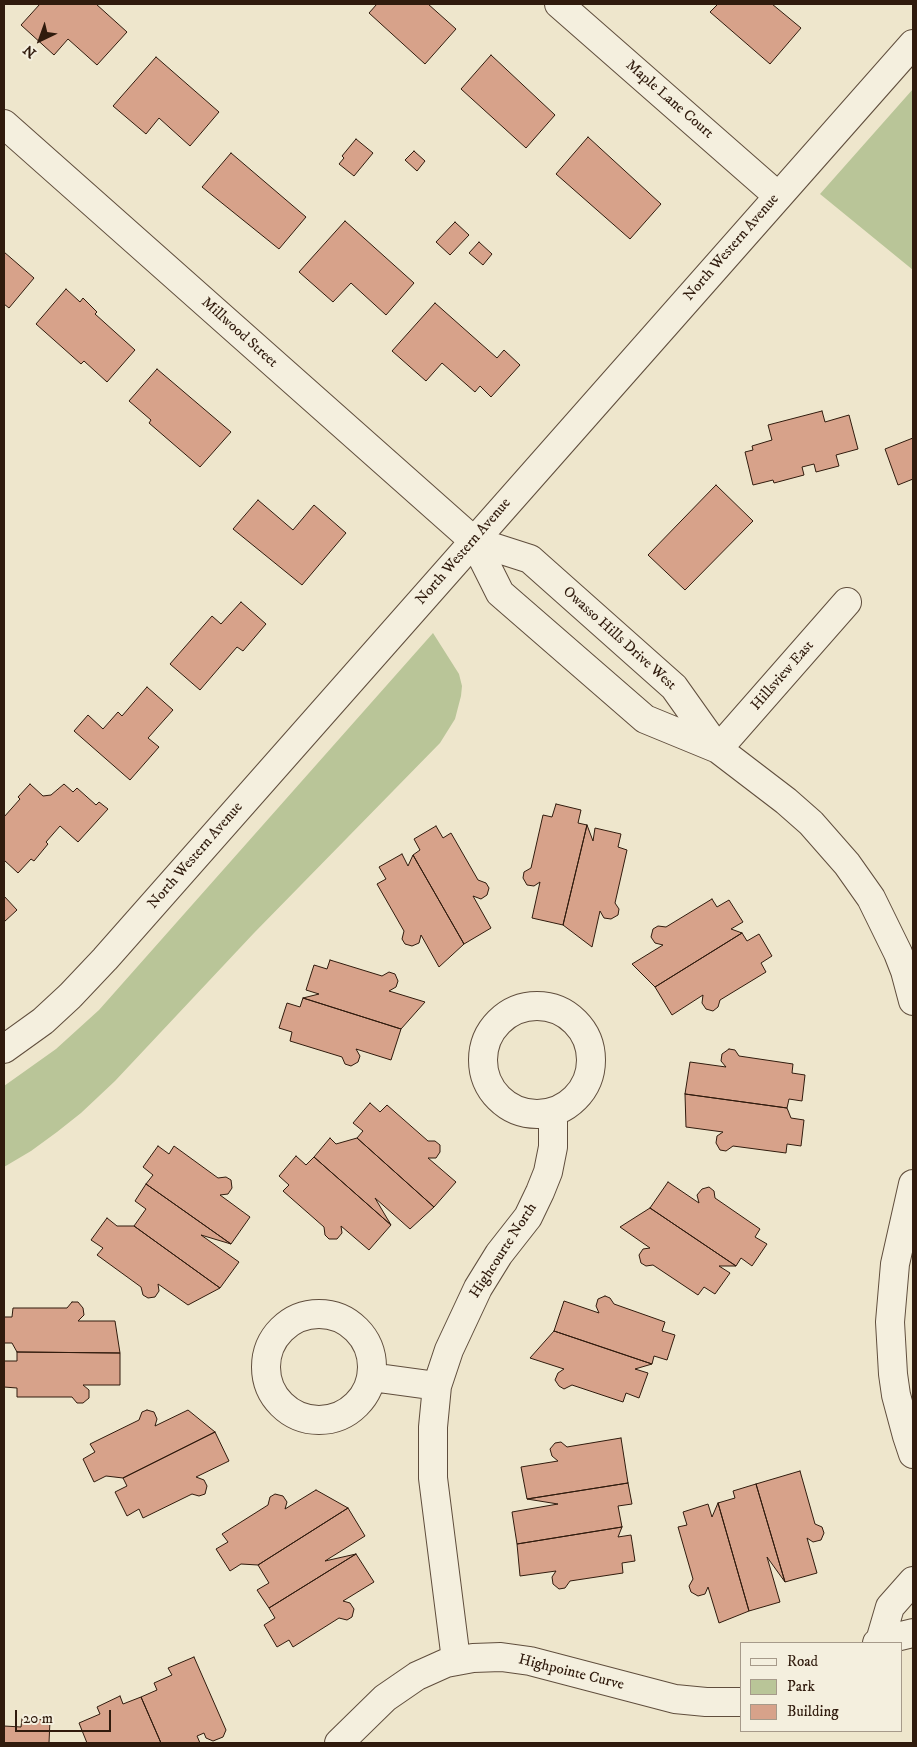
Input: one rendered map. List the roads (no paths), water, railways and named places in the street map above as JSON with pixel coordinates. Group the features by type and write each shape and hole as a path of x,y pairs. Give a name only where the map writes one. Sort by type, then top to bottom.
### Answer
{"street":[{"name":"Maple Lane Court","path":"559,4 778,196"},
{"name":"North Western Avenue","path":"4,1049 43,1021 82,983 168,889 913,44"},
{"name":"Millwood Street","path":"4,124 474,541"},
{"name":"Owasso Hills Drive West","path":"474,541 530,559 674,687 718,749"},
{"path":"474,541 500,593 645,719 718,749 799,812 822,834 847,864 871,898 890,934 905,971 913,1001"},
{"name":"Hillsview East","path":"718,749 847,602"},
{"name":"Highcourte North","path":"456,1660 434,1478 433,1427 437,1386 449,1350 478,1288 499,1254 528,1217 540,1192 553,1147 553,1112"},
{"path":"913,1184 894,1270 890,1307 890,1337 896,1395 913,1454"},
{"path":"371,1377 437,1386"},
{"path":"879,1642 890,1607 913,1580"},
{"path":"879,1642 913,1632"},
{"name":"Highpointe Curve","path":"339,1743 396,1689 427,1670 456,1660 488,1656 515,1658 543,1664 675,1699 706,1702 740,1702"}]}
